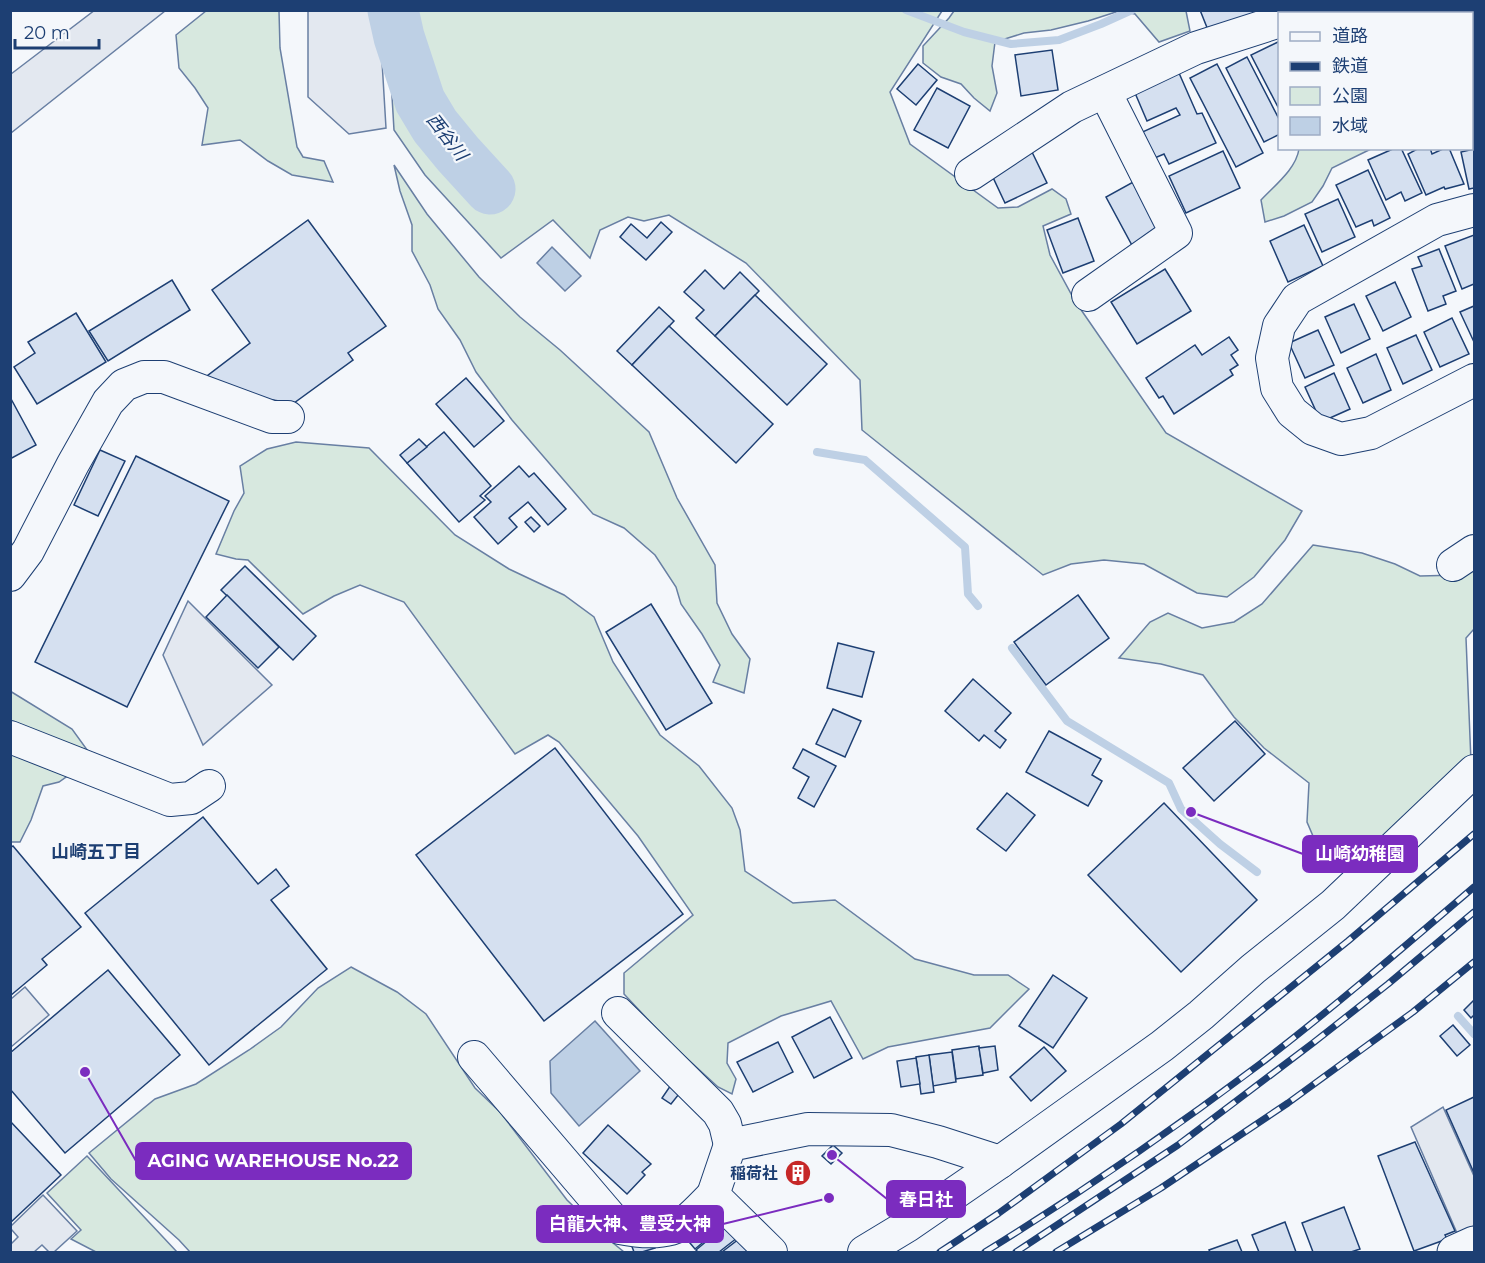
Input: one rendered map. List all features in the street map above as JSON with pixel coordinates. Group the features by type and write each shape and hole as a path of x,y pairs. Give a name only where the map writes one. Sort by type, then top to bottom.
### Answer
{"main road":[{"path":"1454,1252 1474,1243"}],"street":[{"path":"971,174 1072,107 1196,48 1278,22"},
{"path":"1088,295 1176,233 1105,92"},
{"path":"1474,210 1437,220 1297,299 1279,326 1272,358 1277,388 1292,412 1313,429 1341,439 1371,433 1474,380"},
{"path":"10,575 28,551 108,402 124,385 144,377 164,377 272,417 288,417"},
{"path":"10,737 170,800 191,798 209,786"},
{"path":"864,1252 908,1226 1000,1162 1201,1015 1253,969 1333,905 1474,771"},
{"path":"474,1057 620,1228 636,1231 666,1230 684,1223 712,1195 730,1145 725,1124 718,1112 618,1013"},
{"path":"730,1145 808,1129 891,1130 1000,1162"},
{"path":"712,1195 771,1252"}],"green space":[{"path":"206,11 279,11 280,48 297,147 303,157 324,161 333,182 292,175 240,140 202,145 208,108 179,68 176,35"},
{"path":"387,11 942,11 890,92 910,144 998,208 1018,207 1052,189 1066,199 1071,214 1043,226 1050,255 1075,301 1166,433 1302,511 1285,540 1254,577 1227,597 1197,593 1144,564 1104,560 1071,564 1043,575 862,430 860,380 746,263 669,215 644,221 628,217 600,230 590,258 553,220 501,258 425,175 394,130"},
{"path":"954,11 1119,11 1088,21 1051,30 1024,33 995,42 992,66 997,93 990,111 961,84 941,77 923,63 923,46"},
{"path":"1120,11 1186,11 1190,31 1159,42 1135,14"},
{"path":"1474,14 1473,136 1473,15"},
{"path":"1299,150 1369,150 1332,168 1312,202 1284,216 1265,222 1261,200 1289,170"},
{"path":"394,165 427,214 479,277 520,317 560,350 649,432 677,498 715,565 717,603 732,634 750,659 744,693 713,682 720,665 681,604 676,587 655,555 624,528 593,514 512,420 476,372 460,340 438,309 430,285 412,251 412,225"},
{"path":"296,442 369,448 455,535 509,569 564,595 594,617 613,662 660,735 699,766 732,808 740,830 745,871 793,903 835,900 915,959 974,975 1008,975 1029,989 990,1028 888,1047 863,1059 831,1001 781,1016 728,1043 727,1063 736,1079 732,1094 718,1087 669,1042 624,994 624,973 693,915 638,836 559,742 548,735 515,754 404,602 360,585 334,596 303,614 248,560 216,554 244,493 240,466 267,449"},
{"path":"1313,545 1362,553 1395,564 1420,576 1460,575 1474,570 1474,629 1466,638 1471,762 1452,770 1397,826 1364,855 1319,850 1307,822 1309,783 1264,748 1234,717 1203,675 1161,664 1119,658 1150,622 1168,613 1202,628 1234,622 1262,604"},
{"path":"10,691 72,729 93,758 59,782 43,786 31,820 20,842 11,842"},
{"path":"351,967 397,992 426,1014 475,1088 500,1112 567,1200 624,1252 190,1252 111,1179 89,1153 155,1099 196,1084 249,1050 281,1027 318,988"},
{"path":"87,1156 177,1252 96,1252 71,1239 81,1230 47,1193"}],"shaded area":[{"path":"95,10 165,11 11,133 11,74"},
{"path":"308,11 379,11 386,128 349,134 308,97"},
{"path":"188,601 272,685 203,745 163,655"},
{"path":"25,987 49,1015 11,1047 11,999"},
{"path":"1443,1107 1474,1176 1474,1226 1457,1233 1411,1127"},
{"path":"43,1195 77,1231 54,1252 49,1252 42,1245 34,1252 11,1252 11,1244 18,1237 11,1226"}],"water":[{"path":"552,247 581,276 565,291 537,263"},
{"path":"595,1021 640,1071 579,1126 551,1093 550,1061"}],"building":[{"path":"1200,10 1262,10 1208,30"},
{"path":"1278,42 1278,107 1251,55"},
{"path":"1052,50 1058,90 1021,96 1015,55"},
{"path":"1247,57 1278,117 1278,135 1264,142 1226,68"},
{"path":"918,64 937,80 916,105 897,89"},
{"path":"1217,64 1263,153 1236,167 1190,78"},
{"path":"1179,73 1197,114 1202,113 1216,143 1169,164 1164,154 1150,160 1138,134 1180,115 1176,108 1147,121 1135,93"},
{"path":"937,88 970,106 948,148 914,130"},
{"path":"1473,149 1474,188 1469,189 1461,152"},
{"path":"1390,150 1402,150 1422,193 1405,201 1401,192 1386,200 1368,160"},
{"path":"1415,150 1431,150 1432,154 1441,150 1450,150 1464,184 1445,189 1444,187 1426,195 1408,154"},
{"path":"1223,151 1240,188 1186,213 1169,176"},
{"path":"1032,152 1047,183 1005,203 990,171"},
{"path":"1368,170 1390,218 1374,226 1372,220 1356,227 1336,185"},
{"path":"1135,181 1163,234 1134,249 1106,197"},
{"path":"1338,199 1355,237 1322,252 1305,214"},
{"path":"1078,218 1094,261 1063,273 1047,230"},
{"path":"308,220 386,326 348,353 353,360 294,403 237,393 207,376 250,343 212,290"},
{"path":"661,222 672,232 646,260 620,237 631,224 647,238"},
{"path":"1304,225 1323,266 1288,282 1270,241"},
{"path":"1474,235 1474,284 1462,289 1445,246"},
{"path":"1439,249 1456,291 1443,296 1446,304 1428,311 1412,269 1422,266 1418,257"},
{"path":"1165,269 1191,311 1137,344 1111,302"},
{"path":"705,270 724,289 740,272 759,291 715,336 696,318 704,310 684,292"},
{"path":"172,280 190,310 108,361 89,331"},
{"path":"1395,282 1411,317 1383,331 1366,296"},
{"path":"755,295 827,364 787,405 715,336"},
{"path":"1354,304 1370,339 1341,353 1325,317"},
{"path":"1474,306 1474,342 1460,312"},
{"path":"659,307 674,321 632,365 617,351"},
{"path":"76,313 106,362 37,404 14,367 35,353 28,342"},
{"path":"1452,318 1469,354 1440,367 1424,332"},
{"path":"669,326 773,424 736,463 632,365"},
{"path":"1318,330 1334,365 1305,378 1289,343"},
{"path":"1416,335 1432,370 1403,384 1387,348"},
{"path":"1229,337 1238,350 1231,355 1238,365 1230,370 1233,375 1174,414 1163,396 1159,398 1146,378 1195,345 1202,355"},
{"path":"1376,354 1391,390 1363,403 1347,368"},
{"path":"1334,373 1350,409 1321,422 1305,387"},
{"path":"466,378 504,421 474,447 436,404"},
{"path":"10,397 36,445 10,459"},
{"path":"444,432 491,486 480,496 485,500 459,522 407,463"},
{"path":"419,439 427,447 407,463 400,455"},
{"path":"100,450 125,461 98,516 74,505"},
{"path":"136,456 229,501 127,707 35,662"},
{"path":"519,466 529,477 534,473 566,509 548,525 528,502 509,518 517,527 498,544 474,517 491,502 485,496"},
{"path":"531,517 540,526 534,532 525,522"},
{"path":"245,566 316,636 293,660 221,590"},
{"path":"227,595 279,647 258,668 206,617"},
{"path":"1078,595 1109,638 1046,685 1014,642"},
{"path":"651,604 712,703 666,730 606,632"},
{"path":"838,643 874,652 862,697 827,688"},
{"path":"973,679 1011,713 995,731 1006,740 1000,748 984,735 979,741 945,711"},
{"path":"833,709 861,721 845,757 816,744"},
{"path":"1235,721 1265,754 1214,801 1183,768"},
{"path":"1049,731 1101,759 1092,775 1102,781 1088,806 1026,772"},
{"path":"555,748 683,914 544,1021 416,855"},
{"path":"803,749 836,766 814,807 798,798 809,777 793,768"},
{"path":"1007,793 1035,815 1006,851 977,829"},
{"path":"1164,803 1257,900 1181,972 1088,875"},
{"path":"203,817 258,884 276,869 289,886 271,900 327,969 209,1065 85,913"},
{"path":"13,846 81,927 42,959 47,965 10,996 10,848"},
{"path":"108,970 180,1055 65,1153 10,1089 10,1053"},
{"path":"1053,975 1087,998 1053,1048 1019,1026"},
{"path":"1474,1000 1474,1015 1471,1018 1464,1010"},
{"path":"830,1017 852,1058 814,1078 792,1037"},
{"path":"1453,1025 1470,1045 1457,1056 1440,1036"},
{"path":"778,1042 793,1072 753,1092 737,1062"},
{"path":"979,1046 983,1075 956,1079 952,1050"},
{"path":"995,1046 998,1070 983,1073 979,1048"},
{"path":"1044,1047 1066,1071 1031,1101 1010,1077"},
{"path":"952,1052 956,1082 933,1086 929,1055"},
{"path":"929,1055 934,1092 921,1094 916,1057"},
{"path":"916,1058 920,1084 901,1087 897,1061"},
{"path":"673,1082 683,1089 671,1104 662,1098"},
{"path":"1474,1097 1474,1173 1446,1110"},
{"path":"10,1121 61,1175 10,1223"},
{"path":"608,1125 651,1164 642,1172 645,1175 627,1194 583,1153"},
{"path":"1415,1142 1455,1231 1445,1235 1447,1239 1414,1251 1378,1156"},
{"path":"833,1145 842,1153 831,1164 822,1156"},
{"name":"稲荷社","path":"799,1164 808,1172 797,1183 789,1175"},
{"path":"1344,1207 1360,1249 1351,1252 1313,1252 1302,1223"},
{"path":"715,1212 725,1224 695,1249 685,1237"},
{"path":"1285,1222 1296,1252 1259,1252 1252,1235"},
{"path":"726,1225 737,1238 719,1252 698,1252 696,1250"},
{"path":"651,1238 655,1248 634,1252 631,1244"},
{"path":"739,1239 750,1252 722,1252"},
{"path":"1237,1240 1242,1252 1210,1252 1209,1250"}],"waterway":[{"name":"西谷川","path":"393,10 399,37 420,101 435,126 490,189"},
{"path":"906,10 964,32 1011,44 1059,40 1132,10"},
{"path":"817,452 865,460 965,547 968,594 978,606"},
{"path":"1012,648 1067,721 1169,783 1181,809 1220,844 1257,872"},
{"name":"西谷川","path":"1458,1016 1474,1034"}],"railway":[{"path":"940,1252 999,1213 1121,1124 1348,941 1474,834"},
{"path":"985,1252 1124,1161 1260,1064 1395,955 1474,887"},
{"path":"1016,1252 1178,1145 1388,984 1474,912"},
{"path":"1056,1252 1161,1188 1288,1103 1413,1012 1474,962"}],"place":[{"name":"山崎幼稚園","path":"1191,812"},
{"name":"AGING WAREHOUSE No.22","path":"85,1072"},
{"name":"春日社","path":"832,1155"},
{"name":"稲荷社","path":"798,1173"},
{"name":"白龍大神、豊受大神","path":"829,1198"}],"district":[{"name":"山崎五丁目","path":"96,852"}]}
